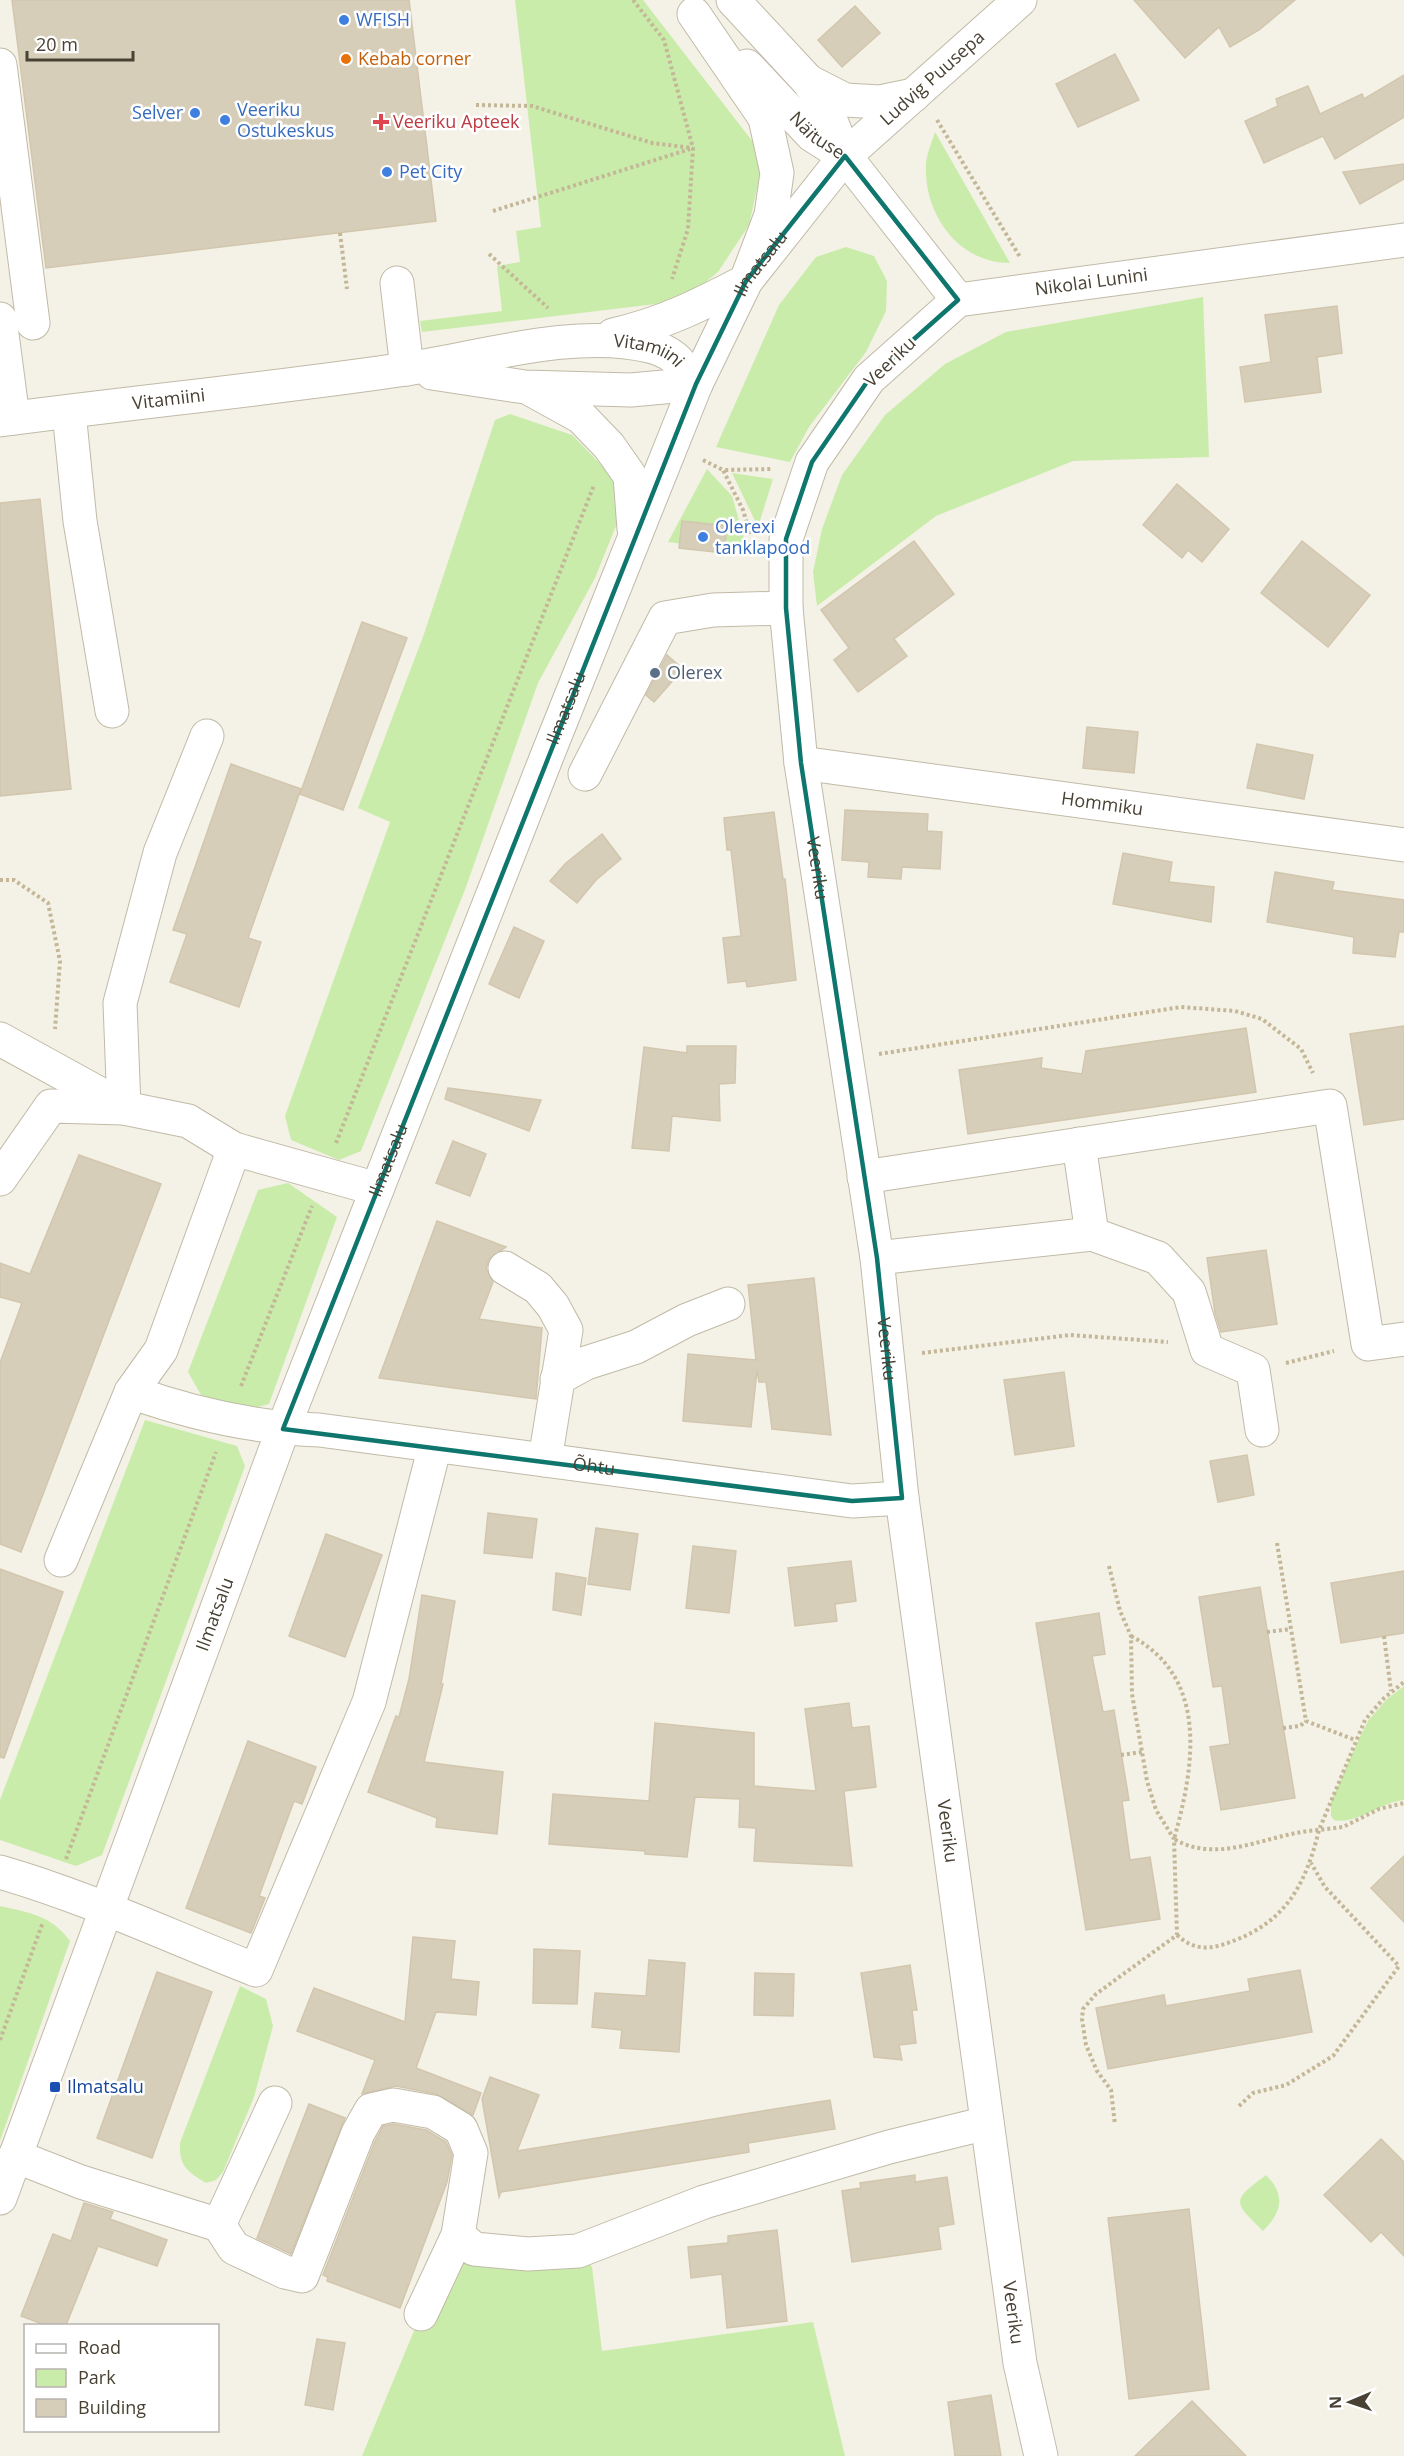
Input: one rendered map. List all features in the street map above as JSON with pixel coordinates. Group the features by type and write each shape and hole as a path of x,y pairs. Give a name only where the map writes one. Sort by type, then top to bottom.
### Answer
{"street":[{"name":"Näituse","path":"733,0 808,81 825,106 845,156"},
{"name":"Ludvig Puusepa","path":"845,156 1020,0"},
{"name":"Näituse","path":"688,7 783,102 812,135 845,156"},
{"path":"596,340 656,325 686,313 747,281 771,215 777,173 765,118 688,7"},
{"path":"0,65 33,323"},
{"path":"808,81 845,100 880,102 915,94"},
{"path":"845,156 958,300"},
{"name":"Ilmatsalu","path":"0,2198 283,1429 696,384 747,281 845,156"},
{"name":"Nikolai Lunini","path":"958,300 1404,240"},
{"path":"397,283 407,369"},
{"name":"Veeriku","path":"958,300 869,379 812,462 786,539 786,608 801,764 877,1258 902,1498 1020,2363 1041,2456"},
{"path":"0,319 7,419"},
{"name":"Vitamiini","path":"7,419 407,369 505,351 596,340 649,346 674,355 696,384"},
{"name":"Vitamiini","path":"407,369 525,387 631,390 696,384"},
{"path":"525,387 581,417 609,446 630,476 634,537"},
{"path":"69,412 80,521 112,711"},
{"path":"585,774 665,618 713,610 786,608"},
{"path":"124,1108 120,1003 160,852 207,736"},
{"name":"Hommiku","path":"801,764 1404,845"},
{"path":"0,1039 124,1108"},
{"path":"0,1179 51,1106 124,1108 188,1121 234,1149 377,1189"},
{"path":"864,1177 1330,1106 1368,1344 1404,1339"},
{"path":"1079,1144 1092,1234"},
{"path":"61,1560 131,1392 161,1350 234,1149"},
{"path":"877,1258 1092,1234 1158,1258 1189,1292 1207,1350 1253,1370 1262,1430"},
{"path":"505,1268 538,1288 553,1306 566,1330 545,1460"},
{"path":"557,1379 586,1363 636,1347 687,1320 728,1304"},
{"name":"Õhtu","path":"131,1392 182,1410 283,1429 320,1430 852,1501 902,1498"},
{"path":"0,1872 56,1888 106,1911 256,1970 369,1702 435,1446"},
{"path":"219,2226 275,2103"},
{"path":"15,2156 81,2182 219,2226 234,2248 285,2272 302,2276 358,2133 371,2110 393,2105 433,2112 461,2129 471,2152 458,2235 421,2314"},
{"path":"458,2235 474,2249 528,2254 578,2251 704,2202 889,2147 987,2123"}],"path":[{"path":"633,0 664,40 693,148 688,229 671,282"},
{"path":"477,105 532,106 652,143 693,148"},
{"path":"943,128 1023,262"},
{"path":"493,211 693,148"},
{"path":"340,233 346,289"},
{"path":"489,254 552,312"},
{"path":"702,460 723,470 782,470"},
{"path":"723,470 743,510 752,540"},
{"path":"0,2040 228,1420 599,474"},
{"path":"0,880 14,880 48,903 60,961 56,1023 49,1065"},
{"path":"846,1059 1181,1007 1235,1011 1262,1019 1301,1049 1330,1106"},
{"path":"887,1357 1070,1335 1154,1340 1207,1350"},
{"path":"1253,1370 1368,1344"},
{"path":"1277,1543 1306,1721"},
{"path":"1109,1566 1120,1611 1131,1636 1132,1694 1151,1798 1174,1839 1187,1847 1225,1849 1298,1831 1343,1827 1379,1809 1404,1803"},
{"path":"1267,1632 1291,1629"},
{"path":"1131,1636 1152,1650 1172,1674 1187,1712 1191,1734 1189,1779 1174,1839 1177,1935"},
{"path":"1384,1636 1392,1692"},
{"path":"1177,1935 1195,1948 1226,1944 1254,1933 1284,1908 1311,1863 1319,1830 1365,1720 1404,1682"},
{"path":"1283,1728 1300,1726 1306,1721"},
{"path":"1306,1721 1355,1740"},
{"path":"1121,1755 1142,1752"},
{"path":"1239,2106 1253,2093 1286,2085 1333,2056 1399,1966 1325,1887 1311,1863"},
{"path":"1115,2125 1112,2090 1096,2071 1086,2045 1082,2019 1083,2009 1096,1994 1177,1935"}],"highlighted area":[{"path":"845,156 958,300 869,379 812,462 786,539 786,608 801,763 877,1258 902,1498 852,1501 283,1429 696,384 746,281"}],"green space":[{"path":"515,0 643,0 753,142 760,175 749,225 718,272 687,297 664,303 422,332 420,321 502,311 497,266 520,262 516,231 541,227"},
{"path":"935,132 1010,263 991,261 975,255 947,232 938,217 927,182 926,163"},
{"path":"846,247 874,256 887,281 886,311 866,352 809,427 790,462 716,447 779,305 816,257"},
{"path":"1203,297 1209,457 1073,461 936,516 817,606 813,572 822,529 842,475 885,415 945,364 1006,332"},
{"path":"510,414 572,435 613,477 618,521 595,578 538,683 466,887 361,1151 339,1160 291,1140 285,1116 390,822 358,808 424,634 495,420"},
{"path":"707,469 732,496 748,552 668,542"},
{"path":"732,473 773,479 758,527"},
{"path":"288,1183 337,1217 269,1404 250,1409 201,1395 188,1372 258,1190"},
{"path":"145,1420 237,1446 245,1466 102,1855 76,1866 0,1840 0,1800"},
{"path":"1404,1686 1404,1800 1351,1819 1334,1820 1331,1816 1331,1801 1368,1721 1386,1700"},
{"path":"0,1906 30,1913 47,1920 63,1932 70,1941 0,2141"},
{"path":"240,1986 266,1999 273,2026 254,2097 223,2172 216,2180 206,2183 194,2175 183,2163 180,2143"},
{"path":"1266,2175 1277,2190 1279,2203 1274,2217 1263,2231 1246,2214 1240,2202 1242,2196"},
{"path":"458,2235 578,2251 592,2267 602,2351 813,2322 845,2456 362,2456 421,2314"}],"building":[{"name":"Veeriku Ostukeskus","path":"12,0 409,0 436,221 46,268"},
{"path":"1134,0 1295,0 1259,30 1230,47 1219,27 1185,58"},
{"path":"855,6 880,33 842,67 818,40"},
{"path":"1115,54 1139,100 1078,127 1056,84"},
{"path":"1404,75 1404,117 1335,159 1323,136 1264,163 1245,121 1278,106 1276,99 1308,86 1320,114 1362,94 1364,99"},
{"path":"1404,164 1404,179 1360,204 1343,172"},
{"path":"1337,306 1342,353 1317,357 1321,392 1245,402 1240,367 1271,362 1265,315"},
{"path":"1177,484 1229,529 1202,562 1188,550 1182,558 1143,525"},
{"path":"40,499 71,789 0,796 0,503"},
{"name":"Olerexi tanklapood","path":"682,521 727,526 724,553 679,548"},
{"path":"914,541 954,594 894,639 907,656 858,692 834,660 849,648 821,610"},
{"path":"1302,541 1370,595 1328,647 1261,593"},
{"path":"362,622 407,638 343,810 300,794"},
{"path":"667,655 683,669 654,702 646,695"},
{"path":"1087,727 1138,732 1134,773 1083,768"},
{"path":"1257,744 1313,755 1304,799 1247,788"},
{"path":"231,764 301,789 248,938 261,942 239,1007 170,982 187,934 173,930"},
{"path":"845,810 928,814 927,831 942,832 940,869 902,867 901,879 868,877 869,862 842,860"},
{"path":"774,812 783,879 785,879 796,980 747,987 746,981 728,983 723,938 741,936 731,850 727,850 724,818"},
{"path":"602,834 621,859 596,880 577,903 550,881 566,863"},
{"path":"1123,853 1172,862 1169,882 1214,887 1211,922 1113,904"},
{"path":"1275,872 1334,882 1332,890 1404,900 1404,932 1399,932 1395,957 1353,953 1354,937 1267,922"},
{"path":"514,927 544,941 519,998 489,984"},
{"path":"1404,1026 1404,1119 1364,1125 1350,1034"},
{"path":"1246,1028 1256,1092 968,1134 959,1070 1042,1058 1041,1068 1082,1074 1086,1051"},
{"path":"687,1046 736,1046 735,1083 719,1084 720,1121 672,1116 669,1151 632,1148 644,1047 687,1053"},
{"path":"448,1088 541,1100 529,1131 445,1099"},
{"path":"453,1141 486,1154 470,1196 436,1183"},
{"path":"79,1155 161,1184 21,1552 0,1544 0,1363 22,1303 0,1297 0,1263 30,1274"},
{"path":"437,1221 506,1247 489,1259 486,1268 493,1282 479,1319 542,1328 536,1399 379,1378"},
{"path":"1266,1250 1277,1324 1221,1332 1215,1313 1207,1258"},
{"path":"814,1278 831,1435 772,1429 766,1382 759,1382 757,1370 751,1427 683,1421 688,1354 756,1360 748,1285"},
{"path":"1064,1372 1074,1446 1015,1455 1004,1380"},
{"path":"1247,1455 1254,1495 1218,1502 1210,1461"},
{"path":"488,1513 537,1519 532,1558 484,1553"},
{"path":"596,1528 638,1534 630,1590 588,1584"},
{"path":"326,1534 382,1555 345,1657 289,1636"},
{"path":"693,1546 736,1551 729,1613 686,1608"},
{"path":"851,1561 856,1601 835,1604 837,1621 795,1626 788,1568"},
{"path":"0,1569 63,1592 4,1758 0,1757"},
{"path":"1404,1571 1404,1633 1341,1643 1331,1583"},
{"path":"556,1573 586,1578 581,1615 553,1610"},
{"path":"1260,1587 1295,1798 1221,1810 1210,1747 1230,1744 1222,1686 1213,1687 1199,1597"},
{"path":"422,1595 455,1601 441,1684 443,1684 424,1762 503,1772 497,1834 436,1827 437,1818 368,1792 396,1716 399,1717 409,1679"},
{"path":"1099,1613 1105,1654 1092,1656 1103,1712 1114,1710 1129,1800 1122,1801 1130,1860 1150,1857 1160,1919 1086,1930 1036,1623"},
{"path":"849,1703 852,1728 869,1726 876,1787 844,1791 852,1866 754,1861 756,1828 739,1827 740,1799 695,1797 687,1857 645,1854 645,1851 549,1844 553,1794 649,1801 655,1723 754,1733 754,1786 816,1791 805,1709"},
{"path":"248,1741 316,1767 302,1804 294,1801 259,1896 265,1898 251,1933 186,1908"},
{"path":"1404,1856 1404,1922 1371,1888"},
{"path":"413,1937 455,1941 451,1979 479,1982 476,2015 436,2012 416,2068 481,2093 473,2115 436,2094 396,2086 362,2094 375,2060 297,2031 314,1988 405,2022"},
{"path":"534,1949 580,1951 577,2004 533,2003"},
{"path":"649,1960 685,1963 679,2052 620,2048 622,2030 592,2027 595,1993 646,1996"},
{"path":"910,1965 917,2010 912,2010 916,2043 899,2045 902,2060 874,2057 861,1973"},
{"path":"1300,1970 1312,2032 1108,2069 1096,2008 1164,1995 1166,2006 1250,1991 1248,1979"},
{"path":"157,1972 212,1992 152,2158 97,2138"},
{"path":"755,1973 794,1974 793,2016 754,2015"},
{"path":"490,2077 539,2095 517,2151 830,2100 835,2129 748,2143 749,2152 501,2192 499,2197 482,2099"},
{"path":"309,2104 345,2118 291,2254 257,2238"},
{"path":"393,2124 426,2130 446,2142 452,2155 447,2182 400,2308 327,2281 328,2277 323,2275 375,2141 383,2126"},
{"path":"1381,2139 1404,2162 1404,2256 1381,2232 1371,2242 1324,2195"},
{"path":"915,2175 915,2182 947,2177 954,2224 938,2227 941,2249 852,2262 842,2191 861,2188 860,2183"},
{"path":"84,2203 113,2212 110,2219 167,2240 157,2266 98,2246 66,2324 42,2324 21,2316 53,2234 71,2241"},
{"path":"1189,2209 1209,2389 1129,2399 1108,2218"},
{"path":"777,2230 787,2321 727,2328 722,2274 691,2278 688,2247 728,2243 728,2236"},
{"path":"317,2339 345,2343 333,2410 305,2405"},
{"path":"991,2395 1001,2456 955,2456 948,2402"},
{"path":"1192,2401 1246,2456 1135,2456"}],"place":[{"name":"WFISH","path":"344,20"},
{"name":"Kebab corner","path":"346,59"},
{"name":"Selver","path":"195,113"},
{"name":"Veeriku Ostukeskus","path":"225,120"},
{"name":"Veeriku Apteek","path":"381,122"},
{"name":"Pet City","path":"387,172"},
{"name":"Olerexi tanklapood","path":"703,537"},
{"name":"Olerex","path":"655,673"},
{"name":"Ilmatsalu","path":"55,2087"}]}
